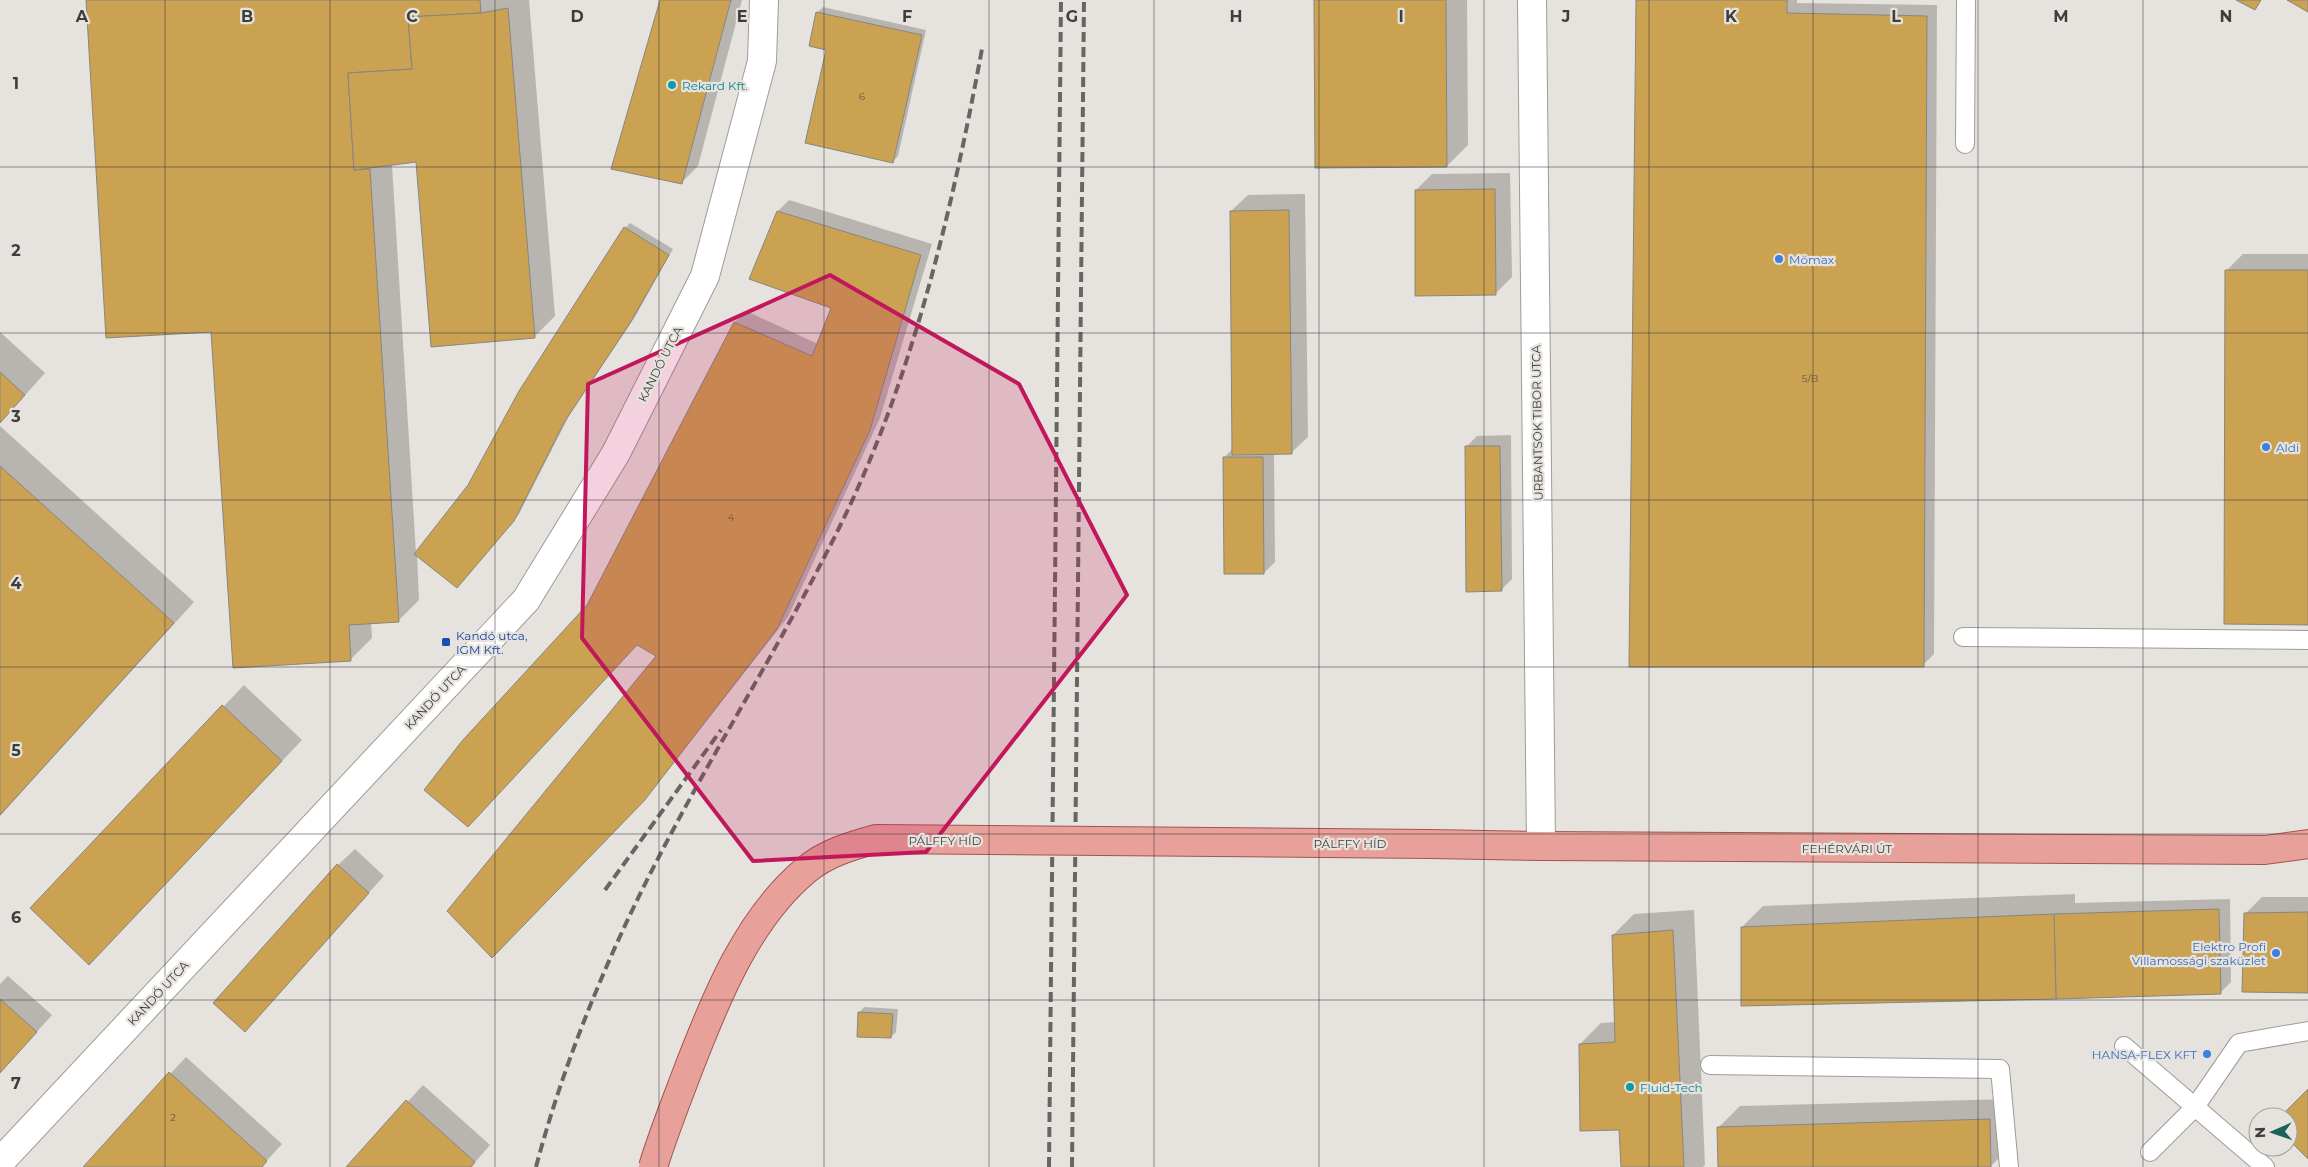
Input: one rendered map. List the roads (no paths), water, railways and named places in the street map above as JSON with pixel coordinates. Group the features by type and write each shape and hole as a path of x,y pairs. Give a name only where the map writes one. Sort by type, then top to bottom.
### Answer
{"main road":[{"name":"PÁLFFY HÍD","path":"653,1167 661,1140 705,1027 750,934 777,896 808,868 840,850 876,839 1430,844"},
{"name":"FEHÉRVÁRI ÚT","path":"1430,844 2265,850 2308,844"},
{"name":"FEHÉRVÁRI ÚT","path":"2265,850 2308,859"}],"street":[{"name":"KANDÓ UTCA","path":"0,1162 526,600 616,453 705,276 762,61 764,0"},
{"name":"URBANTSOK TIBOR UTCA","path":"1532,0 1542,846"}],"lane":[{"path":"1964,144 1966,0"},
{"path":"1963,637 2308,640"},
{"path":"2150,1152 2195,1108 2238,1043 2308,1032"},
{"path":"2124,1046 2265,1167"},
{"path":"1710,1065 2000,1070 2009,1167"}],"railway":[{"path":"1049,1167 1061,0"},
{"path":"1072,1167 1084,0"},
{"path":"536,1167 548,1123 578,1037 632,911 694,792 820,565 866,470 889,412 927,292 957,171 982,49"},
{"path":"605,890 721,730"}],"place":[{"name":"Rekard Kft.","path":"672,85"},
{"name":"Mömax","path":"1779,259"},
{"name":"Aldi","path":"2266,447"},
{"name":"Kandó utca, IGM Kft.","path":"446,642"},
{"name":"Elektro Profi Villamossági szaküzlet","path":"2276,953"},
{"name":"HANSA-FLEX KFT","path":"2207,1054"},
{"name":"Fluid-Tech","path":"1630,1087"}]}
